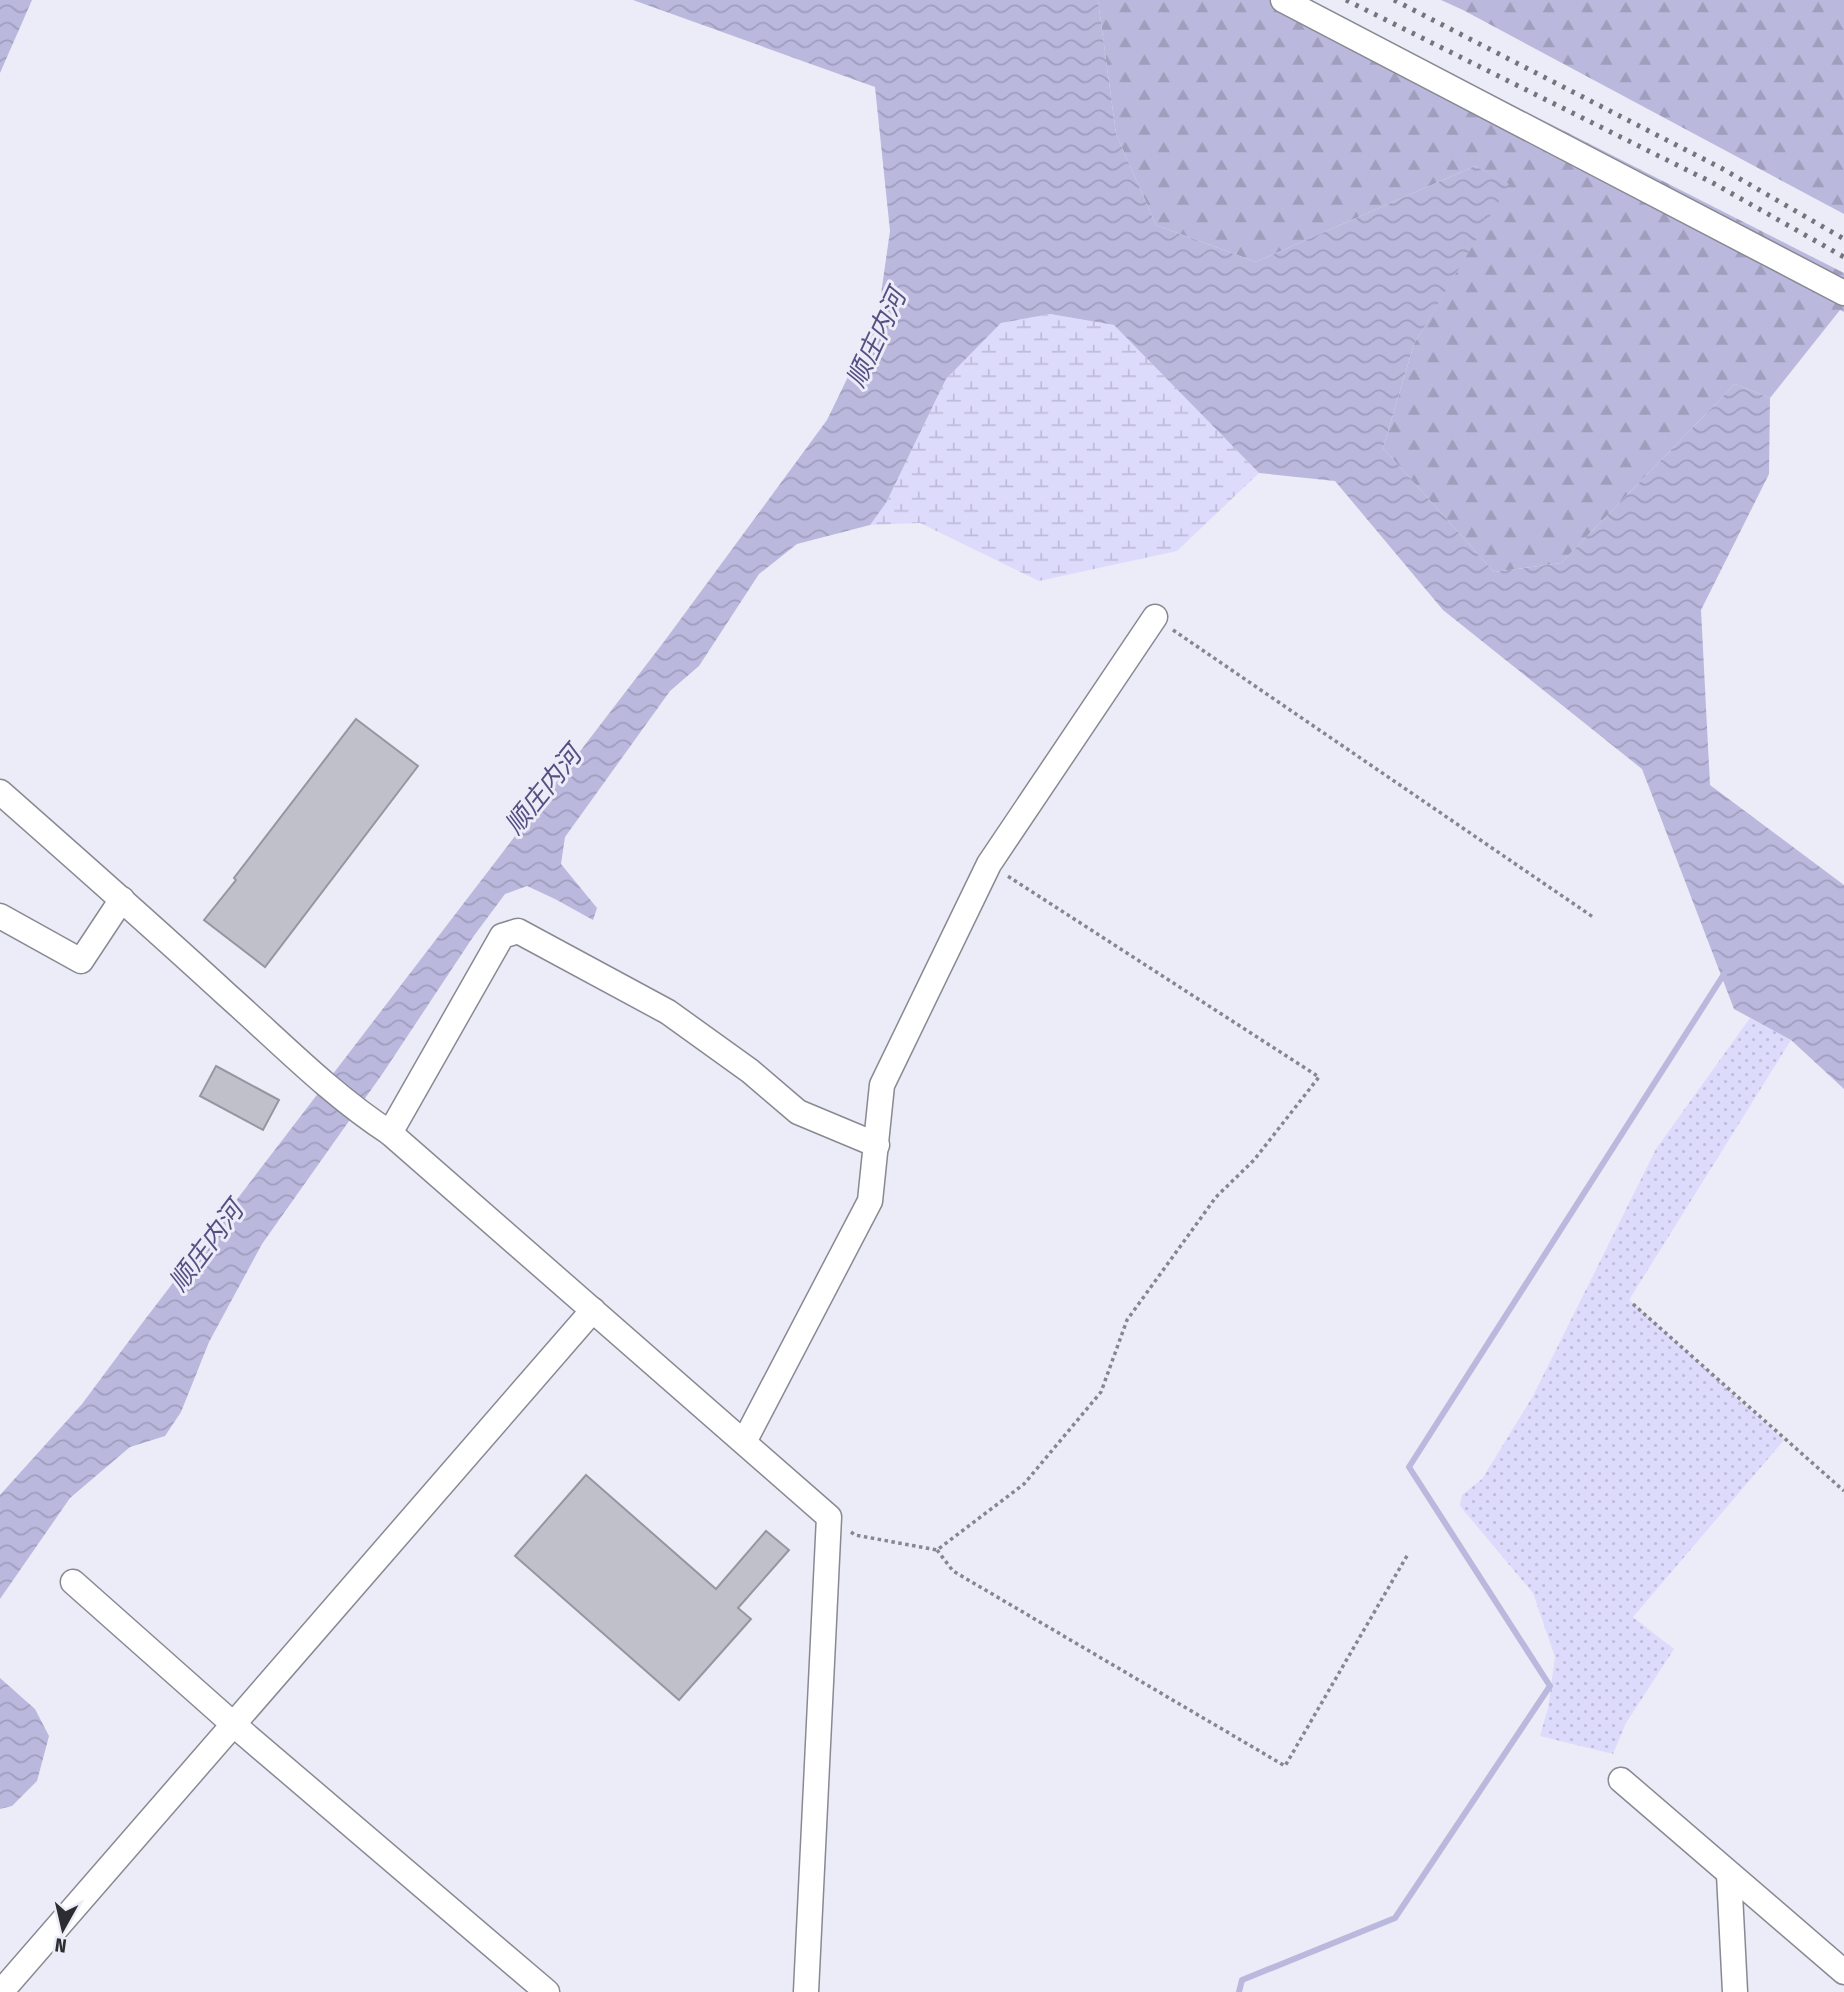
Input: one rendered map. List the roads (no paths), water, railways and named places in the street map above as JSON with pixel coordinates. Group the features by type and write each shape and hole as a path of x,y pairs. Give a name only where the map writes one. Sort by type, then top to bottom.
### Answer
{"street":[{"path":"1283,0 1844,293"},
{"path":"744,1442 870,1201 882,1085 989,863 1155,617"},
{"path":"0,792 318,1077 390,1133 829,1517 806,1992"},
{"path":"0,916 81,961 122,899"},
{"path":"390,1133 502,936 519,930 668,1012 750,1071 798,1112 877,1145"},
{"path":"1,1992 593,1310"},
{"path":"73,1582 233,1724 547,1992"},
{"path":"1621,1780 1844,1972"},
{"path":"1729,1874 1735,1992"}],"water":[{"path":"0,0 32,0 0,73"},
{"name":"顺庄内河","path":"633,0 1098,0 1116,134 1156,225 1256,262 1475,166 1509,184 1414,344 1383,448 1494,572 1561,563 1735,384 1770,398 1769,474 1701,610 1710,785 1844,885 1844,1089 1791,1040 1734,1009 1642,769 1443,610 1335,481 1259,473 1114,325 1050,314 1001,323 946,379 886,503 870,525 797,544 759,574 699,666 670,691 565,837 561,864 597,908 593,920 527,886 505,894 262,1244 209,1342 181,1412 165,1436 130,1447 70,1498 0,1599 0,1495 82,1404 666,639 827,420 878,315 890,231 875,87"},
{"path":"0,1678 35,1709 49,1736 37,1781 12,1806 0,1809"}],"waterway":[{"path":"1239,1992 1242,1980 1395,1918 1550,1686 1409,1467 1726,971"}],"railway":[{"path":"1346,0 1713,183 1844,257"},
{"path":"1394,0 1721,168 1844,239"}]}
